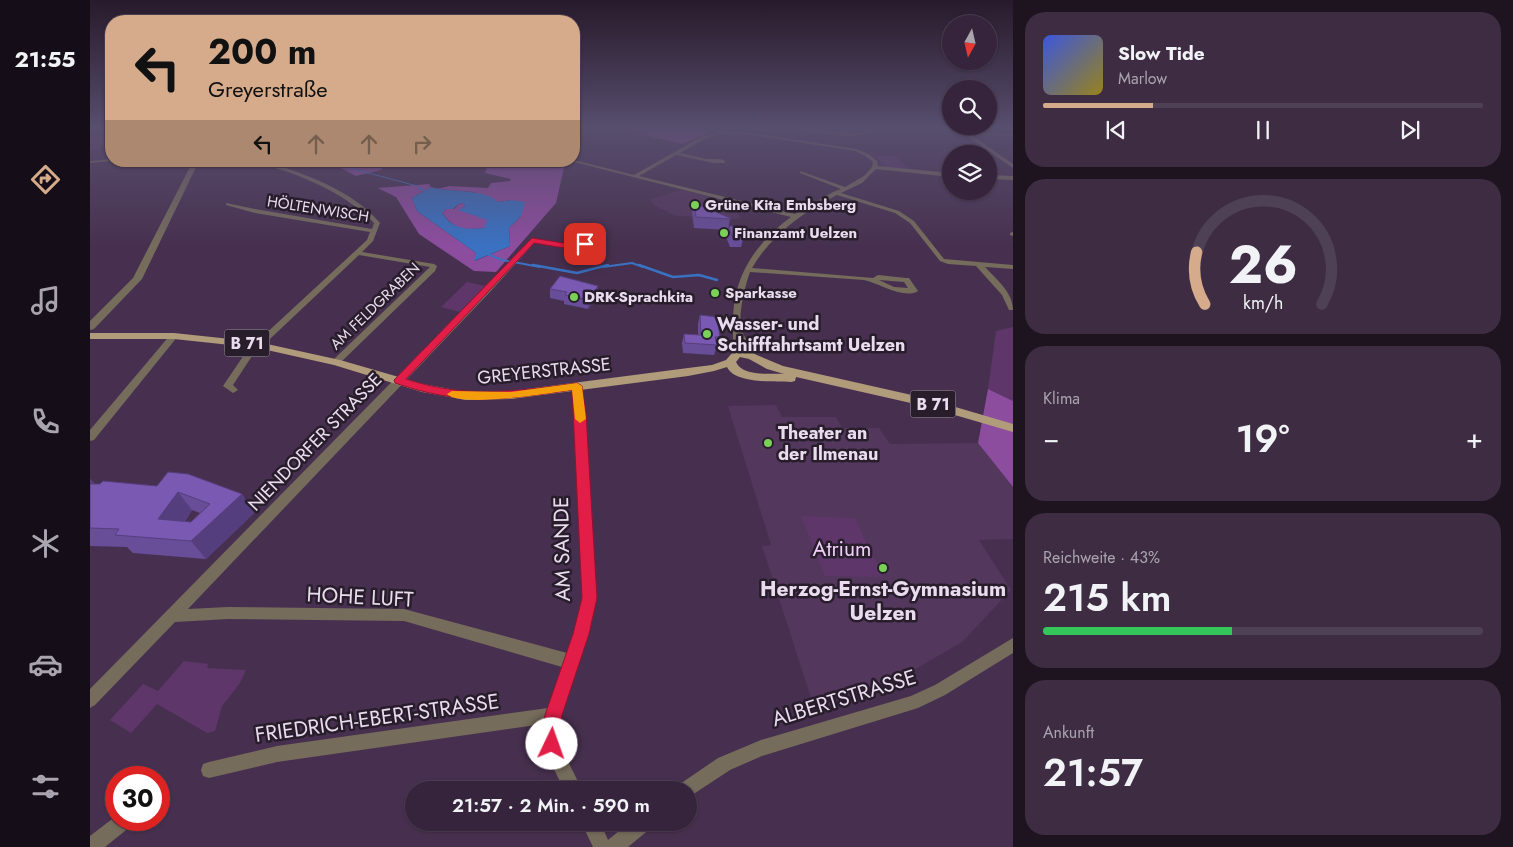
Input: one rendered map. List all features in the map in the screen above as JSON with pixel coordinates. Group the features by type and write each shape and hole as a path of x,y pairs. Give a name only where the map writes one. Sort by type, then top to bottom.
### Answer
{"main road":[{"name":"B 71","path":"90,336 174,336 258,345 336,362 399,380"},
{"name":"GREYERSTRASSE","path":"399,380 422,388 466,396 511,396 714,368 733,359 752,355"},
{"path":"752,355 764,360 765,370"},
{"path":"733,359 734,370 738,373"},
{"name":"B 71","path":"765,370 924,402 1013,428"},
{"name":"GREYERSTRASSE","path":"664,376 738,373 751,377 765,370"}],"street":[{"path":"90,327 138,279 193,168"},
{"path":"233,390 228,386 249,354 370,241 377,223 372,217 340,194 309,178 279,168"},
{"path":"599,168 794,216"},
{"path":"635,176 649,168"},
{"path":"733,359 739,332 738,304 747,270 763,244 794,216 867,177 875,168"},
{"path":"880,168 942,174"},
{"path":"802,172 845,189"},
{"path":"997,177 1013,178"},
{"path":"835,194 897,212 912,222 942,260 955,264 1013,267"},
{"name":"HÖLTENWISCH","path":"228,204 255,211 375,231"},
{"name":"NIENDORFER STRASSE","path":"90,700 512,263 532,240 579,247 588,231"},
{"name":"AM FELDGRABEN","path":"336,362 433,270 434,266 358,252"},
{"path":"978,265 1005,294 1012,308"},
{"path":"747,270 874,280"},
{"path":"739,332 752,355"},
{"path":"90,437 174,336"},
{"name":"AM SANDE","path":"569,781 552,744 551,729 553,715 581,634 589,598 577,386"},
{"name":"HOHE LUFT","path":"171,616 228,613 404,615 572,662"},
{"name":"ALBERTSTRASSE","path":"697,782 724,764 761,748 913,703 940,690 1013,645"},
{"name":"FRIEDRICH-EBERT-STRASSE","path":"209,770 277,754 553,715"},
{"path":"92,847 112,831"},
{"path":"594,831 602,847"},
{"path":"614,847 634,831"}],"shaded area":[{"path":"340,168 383,168 381,170 356,176"},
{"path":"487,168 564,168 556,203 496,272 474,271 419,234 396,197 378,188 429,184 431,187 412,198 417,211 476,253 475,261 510,246 509,228 521,216 511,200 498,202 473,192 438,189 449,186 488,188 491,183 510,181 511,179 485,173"},
{"name":"Grüne Kita Embsberg","path":"682,190 736,204 740,219 676,216 653,205 654,203 651,202 651,199"},
{"path":"460,203 465,206 459,210 488,220 484,228 460,228 451,223 442,213 446,209 454,209"},
{"path":"988,389 1013,401 1013,487 978,443"},
{"name":"Herzog-Ernst-Gymnasium Uelzen","path":"776,405 782,417 836,417 842,428 879,428 890,444 978,443 1013,487 1013,539 979,540 1011,590 962,642 897,680 813,704 762,546 771,545 728,406"}],"green space":[{"path":"467,282 485,286 460,312 441,307"},
{"path":"1013,327 1013,401 988,389 996,331"},
{"name":"Atrium","path":"801,516 855,518 883,577 825,576"},
{"path":"184,661 208,664 207,668 246,670 240,683 222,706 215,731 207,733 157,704 131,733 110,720 143,684 158,691"}],"water":[{"path":"431,187 484,195 498,202 511,200 525,202 521,216 509,228 510,246 474,261 476,253 417,211 412,198","holes":["460,203 465,206 458,210 487,220 484,228 471,229 460,227 451,222 442,213 446,209 453,209"]}],"building":[{"path":"694,203 730,218 730,219 696,217"},
{"path":"729,226 741,227 744,236 732,236"},
{"path":"560,276 598,286 589,300 565,295 567,292 550,289"},
{"path":"700,315 717,317 720,337 715,337 717,345 685,343 684,334 701,335"},
{"path":"168,472 188,474 242,494 191,541 115,535 119,529 90,528 90,484 100,484 103,481 157,486","holes":["178,492 210,504 191,522 158,519"]}],"waterway":[{"path":"348,168 422,189"},
{"path":"420,188 428,193"},
{"path":"485,253 502,260 540,267"},
{"path":"603,267 632,263 643,267"},
{"path":"533,265 577,273 608,265"},
{"path":"639,265 673,277 699,275 717,280"}],"slow traffic":[{"path":"452,394 466,396 511,396 577,386 580,419"}],"place":[{"name":"Grüne Kita Embsberg","path":"695,205"},
{"name":"Finanzamt Uelzen","path":"724,233"},
{"name":"Sparkasse","path":"715,293"},
{"name":"DRK-Sprachkita","path":"574,297"},
{"name":"Wasser- und Schifffahrtsamt Uelzen","path":"707,334"},
{"name":"Theater an der Ilmenau","path":"768,443"},
{"name":"Herzog-Ernst-Gymnasium Uelzen","path":"883,568"}],"route":[{"path":"552,744 551,729 553,715 581,634 589,598 577,386 511,396 466,396 422,388 399,380 486,291 532,240 577,248 585,244"}]}
